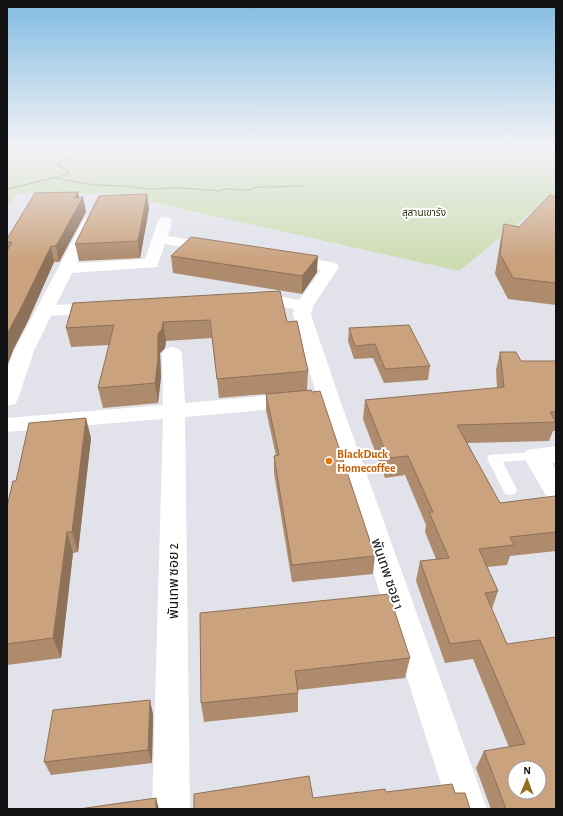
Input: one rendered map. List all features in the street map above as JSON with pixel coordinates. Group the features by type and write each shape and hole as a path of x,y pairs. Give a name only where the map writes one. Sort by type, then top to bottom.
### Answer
{"street":[{"path":"7,399 16,351 45,311 94,212"},
{"path":"66,268 151,264 165,221"},
{"path":"159,239 230,250"},
{"path":"235,297 251,295 304,306 331,267 277,258"},
{"path":"45,311 116,306"},
{"name":"พันเทพ ซอย 1","path":"304,306 302,315 328,397 468,809"},
{"name":"พันเทพ ซอย 2","path":"171,809 174,411 172,353"},
{"path":"7,425 328,397"},
{"path":"546,455 556,490"}],"lane":[{"path":"510,490 494,458 546,455"}],"path":[{"path":"7,189 24,185"},
{"path":"96,185 125,186 146,189 182,188 220,191 225,189 247,190 259,187 305,186"}],"green space":[{"name":"สุสานเขารัง","path":"7,185 556,185 556,209 539,206 459,271 116,194 18,193 7,207"}],"building":[{"path":"78,192 75,198 83,197 56,246 51,246 7,334 7,251 12,242 7,242 7,239 35,193"},
{"path":"147,194 138,241 75,244 99,196"},
{"path":"550,195 556,197 556,283 513,278 500,254 504,224 519,227"},
{"path":"191,237 318,256 302,276 171,256"},
{"path":"280,291 287,322 297,321 308,371 217,379 210,320 163,322 162,329 158,334 158,358 155,383 98,388 114,325 66,328 73,303"},
{"path":"409,325 430,366 385,369 375,344 355,346 349,328"},
{"path":"500,352 516,352 521,361 556,361 556,412 550,412 556,422 457,425 500,503 555,496 556,498 556,532 510,537 514,545 479,549 498,591 485,593 507,644 556,637 556,809 506,809 484,751 525,744 480,640 450,644 420,561 449,558 429,512 433,512 408,456 388,458 365,400 504,387"},
{"path":"311,390 312,392 320,391 375,556 292,565 274,456 279,455 266,394"},
{"path":"86,418 72,532 67,532 53,638 7,644 7,507 13,481 16,481 29,423"},
{"path":"389,594 410,658 295,671 298,693 201,703 200,613"},
{"path":"150,700 148,750 44,762 53,710"},
{"path":"309,776 313,798 385,789 386,792 452,784 455,793 465,793 470,809 194,809 194,794"},
{"path":"156,798 156,809 79,809"}],"place":[{"name":"BlackDuck Homecoffee","path":"329,461"}]}
